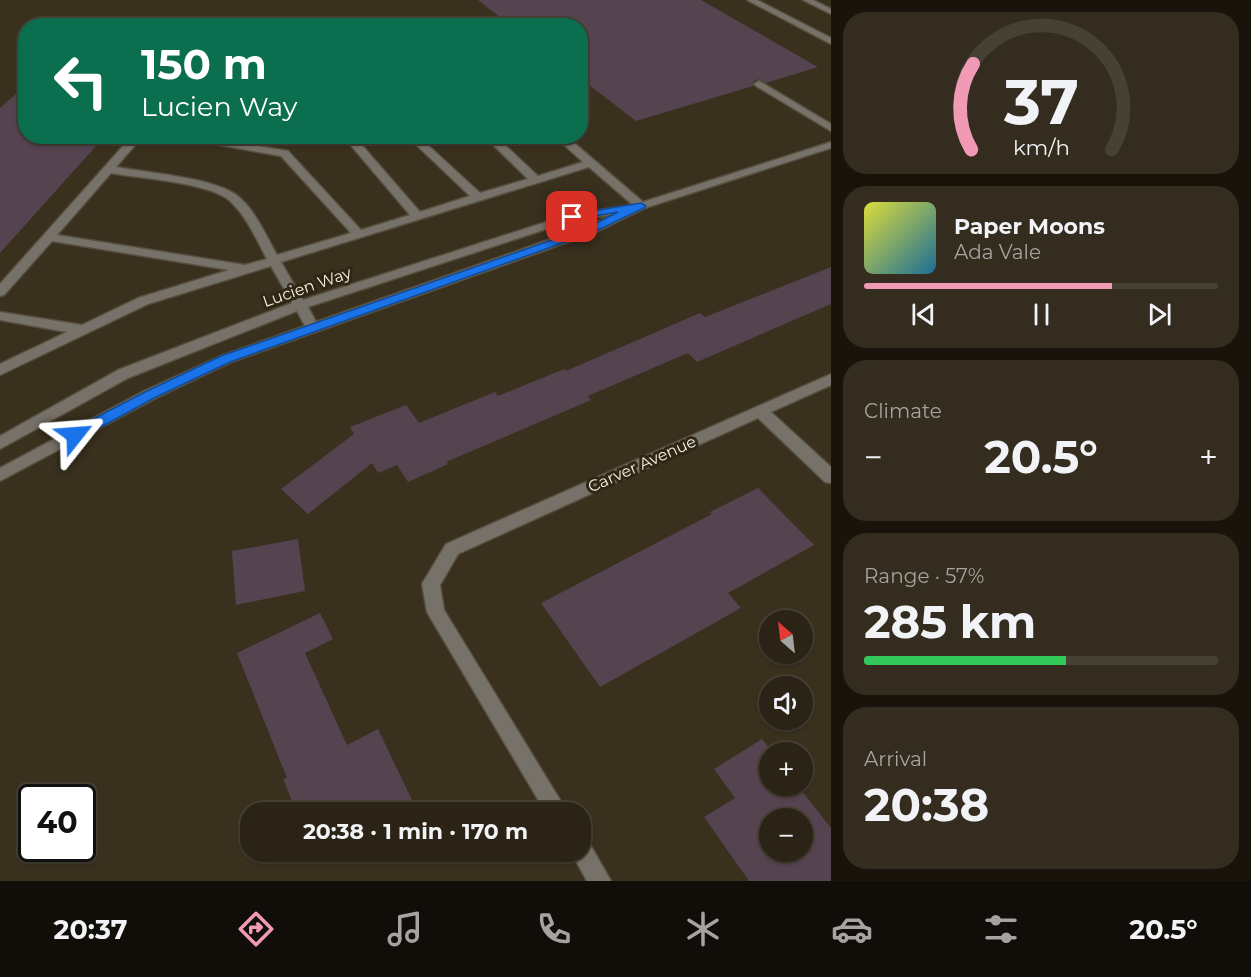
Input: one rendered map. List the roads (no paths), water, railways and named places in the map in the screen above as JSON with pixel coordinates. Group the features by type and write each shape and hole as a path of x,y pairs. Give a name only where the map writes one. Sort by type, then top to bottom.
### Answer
{"street":[{"path":"751,0 831,41"},
{"path":"807,0 831,12"},
{"path":"759,84 831,128"},
{"path":"0,292 131,144"},
{"path":"226,144 284,153 357,233"},
{"path":"355,144 417,215"},
{"path":"421,144 477,196"},
{"path":"498,144 535,179"},
{"path":"568,144 641,206"},
{"name":"Lucien Way","path":"0,475 149,395 216,363 592,229 641,206 831,145"},
{"path":"1,369 142,301 243,268 590,163"},
{"path":"109,169 212,187 232,197 248,215 313,328"},
{"name":"Lucien Way","path":"0,443 123,375 301,305 572,217 641,206"},
{"path":"50,237 243,268"},
{"path":"0,316 83,330"},
{"name":"Carver Avenue","path":"551,802 436,612 431,584 452,549 831,379"},
{"path":"760,411 831,477"},
{"path":"588,862 600,881"}]}
